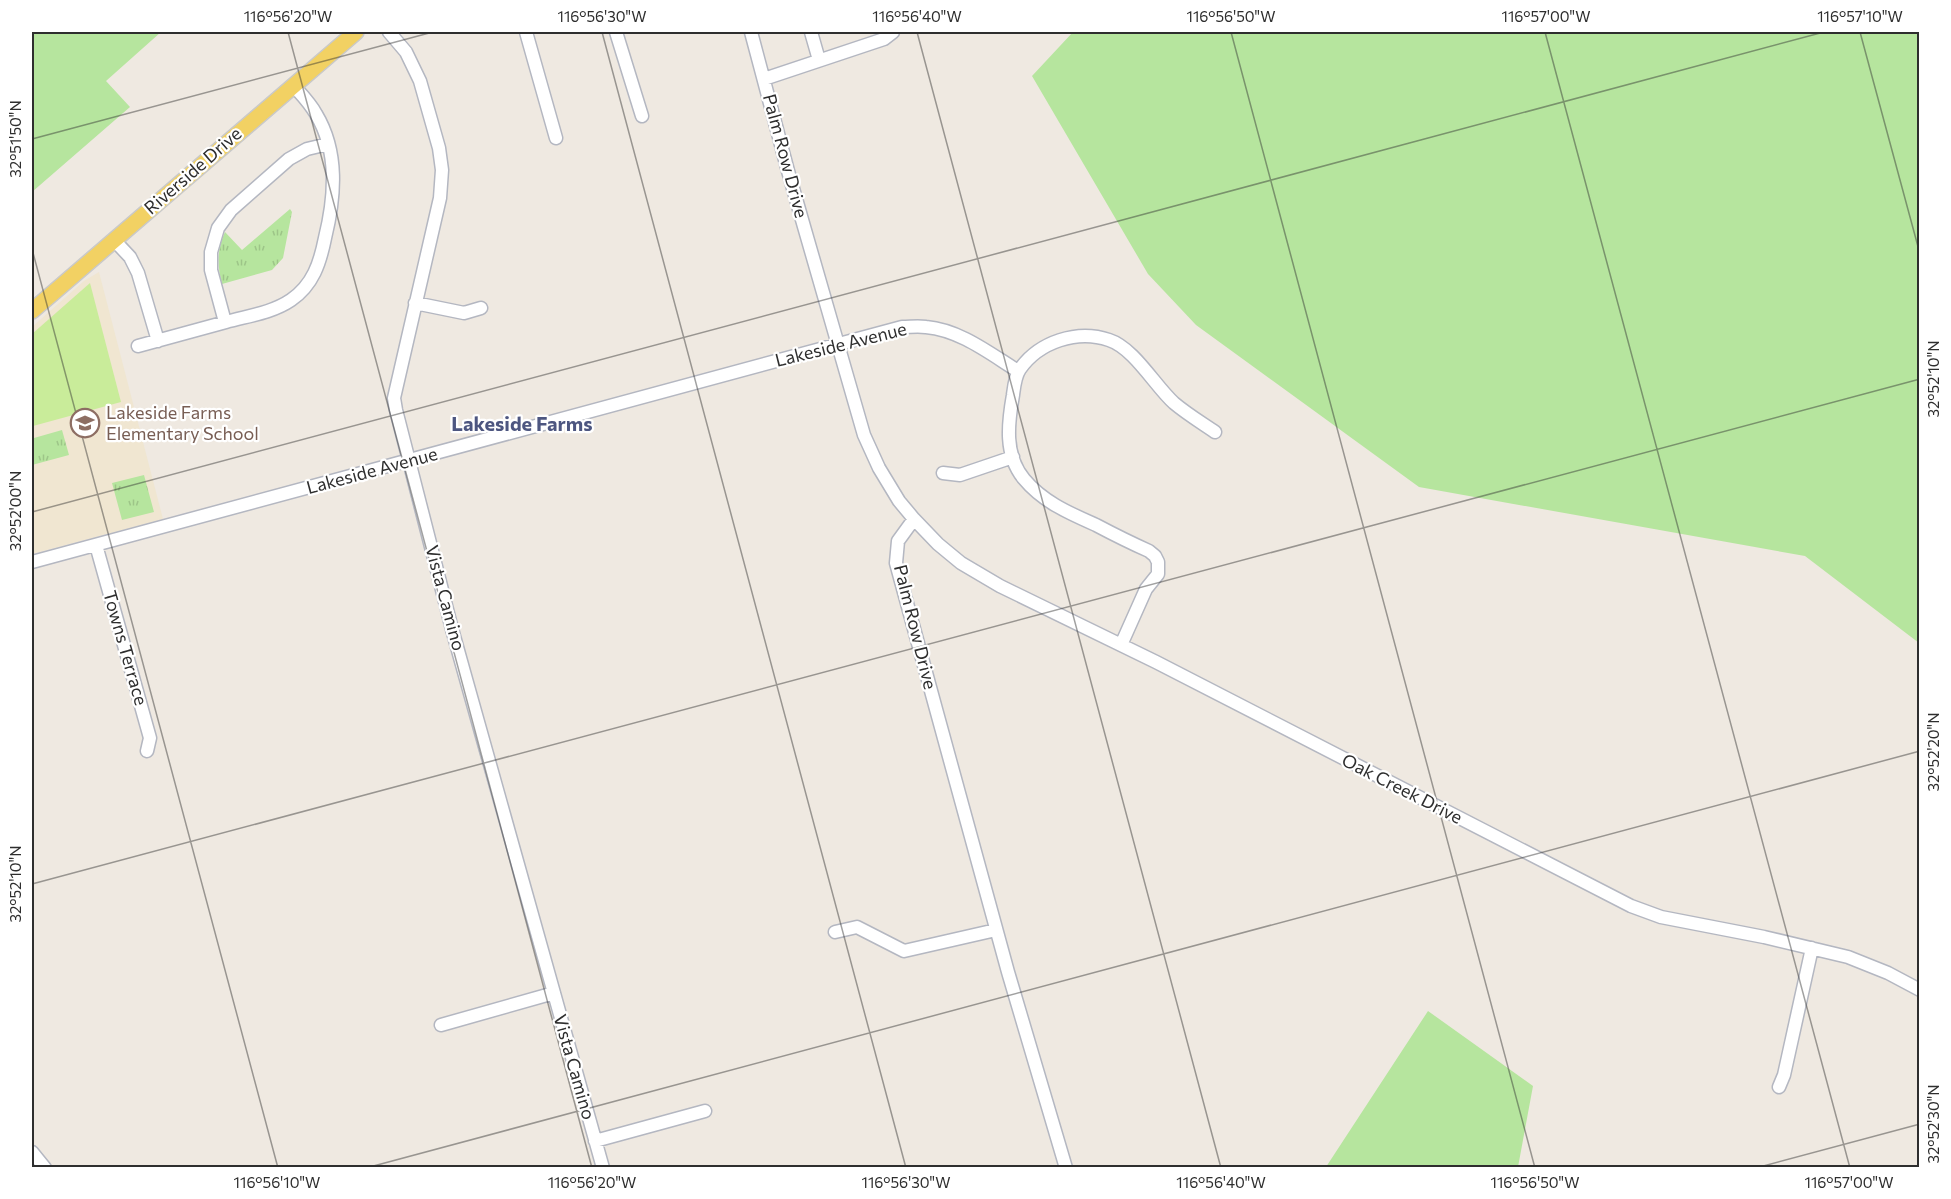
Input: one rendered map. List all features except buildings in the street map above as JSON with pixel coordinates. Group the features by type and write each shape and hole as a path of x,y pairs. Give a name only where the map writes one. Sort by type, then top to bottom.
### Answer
{"main road":[{"name":"Riverside Drive","path":"32,312 356,32"}],"street":[{"name":"Vista Camino","path":"388,32 410,59 420,81 442,170 440,198 394,398 452,629 603,1167"},
{"path":"526,32 556,138"},
{"path":"616,32 642,116"},
{"name":"Palm Row Drive","path":"751,32 788,171 861,424 871,452 890,487 914,519 898,541 896,563 996,930 1065,1167"},
{"path":"811,32 819,60"},
{"path":"764,79 884,39 893,32"},
{"path":"138,346 283,305 298,295 315,274 320,263 333,201 333,171 328,144 316,114 293,85"},
{"path":"225,322 211,270 211,252 218,228 231,210 289,159 307,149 328,144"},
{"path":"114,240 130,258 138,273 158,341"},
{"path":"415,303 464,313 481,308"},
{"name":"Lakeside Avenue","path":"32,562 902,327 925,327 949,332 966,339 1018,371"},
{"path":"1121,645 1146,589 1158,574 1157,559 1149,551 1051,504 1022,477 1008,438 1008,419 1018,371 1045,345 1078,337 1095,337 1112,341 1131,355 1175,404 1215,432"},
{"path":"943,474 960,475 1013,457"},
{"name":"Oak Creek Drive","path":"914,519 938,544 961,563 1000,586 1121,645 1631,906 1661,917 1764,937 1848,957 1888,973 1920,990"},
{"name":"Towns Terrace","path":"96,545 150,738 147,751"},
{"path":"835,932 857,927 903,951 996,930"},
{"path":"1779,1087 1784,1075 1812,948"},
{"path":"441,1024 554,993"},
{"path":"596,1141 705,1111"},
{"path":"32,1152 45,1167"}],"shaded area":[{"name":"Lakeside Farms Elementary School","path":"99,272 163,519 32,554 32,327 84,281"}],"green space":[{"path":"32,32 161,32 106,81 130,107 32,192"},
{"path":"1073,32 1919,32 1919,643 1805,556 1419,487 1196,325 1148,274 1032,76"},
{"path":"290,209 292,212 283,258 272,270 222,284 219,257 220,245 225,232 242,250"},
{"path":"90,283 121,402 33,426 32,334"},
{"path":"62,430 69,455 32,465 32,431 34,438"},
{"path":"144,475 154,512 122,520 112,483"},
{"path":"1428,1011 1533,1086 1518,1167 1326,1167"}],"place":[{"name":"Lakeside Farms Elementary School","path":"85,423"}],"district":[{"name":"Lakeside Farms","path":"522,424"}]}
